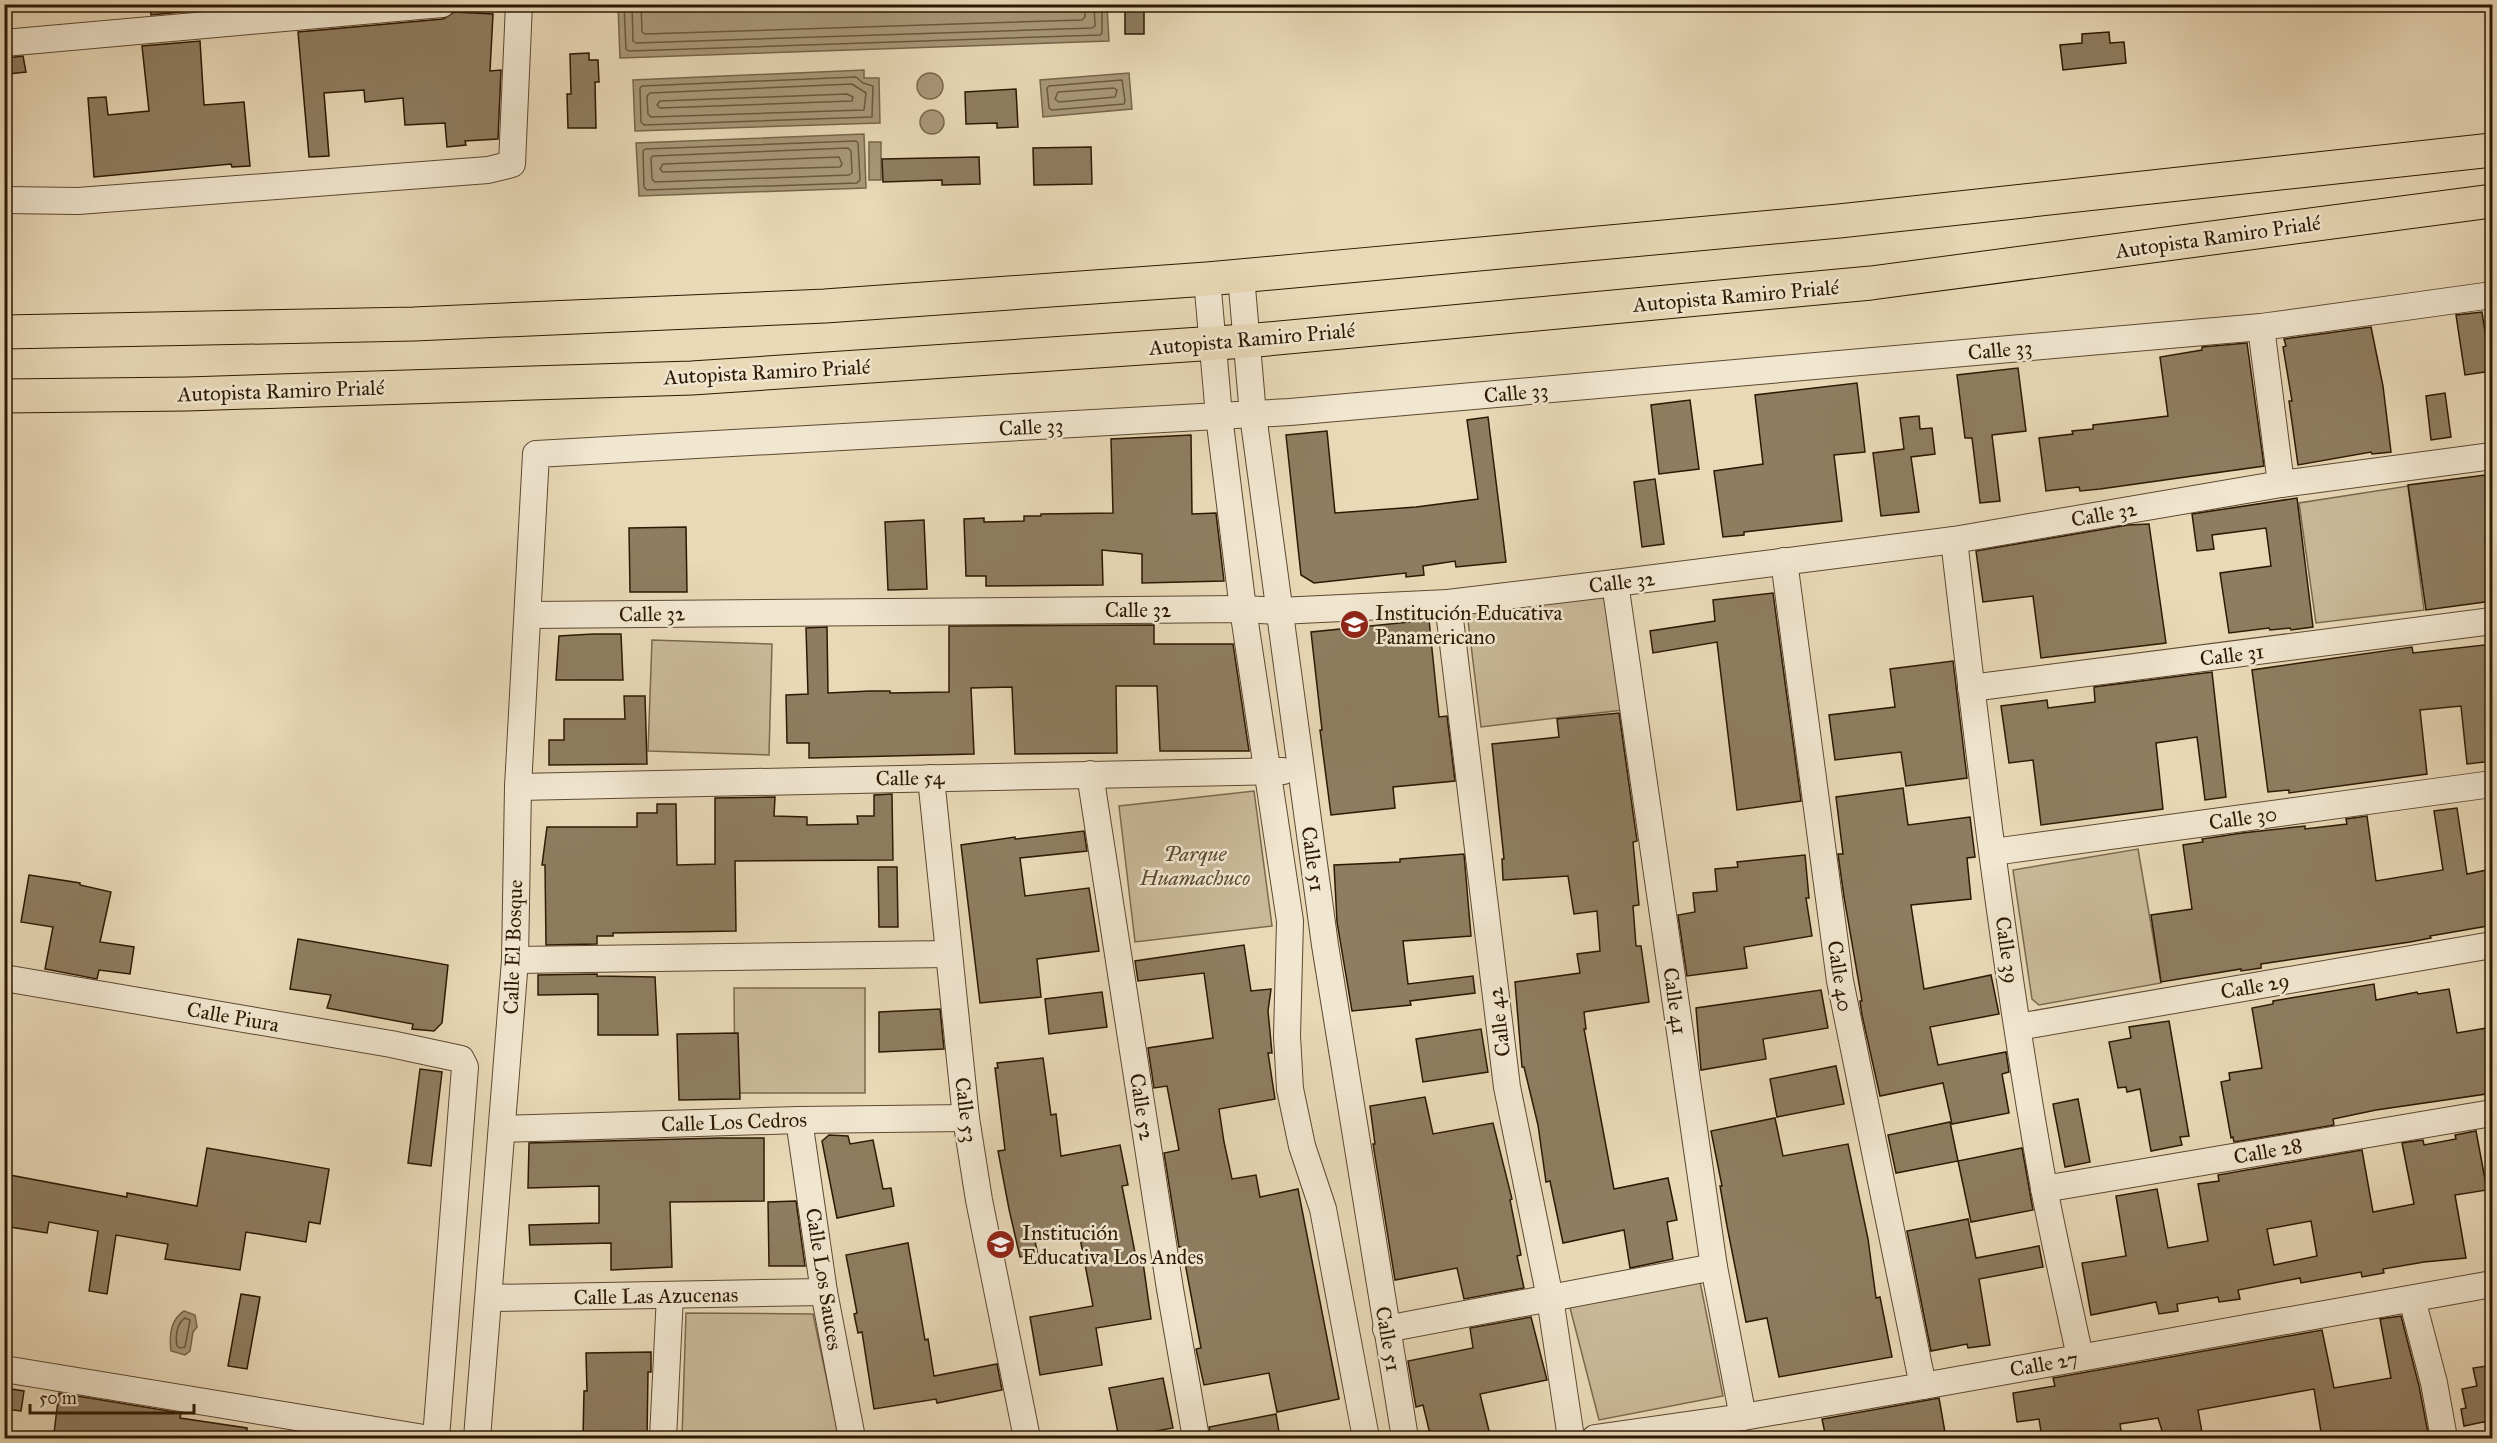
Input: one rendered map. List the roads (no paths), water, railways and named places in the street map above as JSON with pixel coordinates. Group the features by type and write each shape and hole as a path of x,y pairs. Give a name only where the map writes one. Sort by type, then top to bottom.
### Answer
{"highway":[{"path":"4,332 414,324 825,306 1207,279 1839,221 2493,150"},
{"name":"Autopista Ramiro Prialé","path":"4,396 187,394 692,378 1246,341 1871,283 2493,201"}],"street":[{"path":"4,44 442,4"},
{"path":"4,200 78,201 488,170 512,164 519,4"},
{"name":"Calle 51","path":"1241,276 1253,415 1325,945 1386,1329 1406,1438"},
{"name":"Calle 51","path":"1207,279 1219,416 1243,609 1290,921 1287,1036 1290,1089 1302,1146 1323,1209 1366,1438"},
{"name":"Calle 33","path":"537,454 1253,415 2261,327 2493,295"},
{"path":"2261,327 2281,484"},
{"name":"Calle El Bosque","path":"477,1438 503,1129 514,960 518,787 537,454"},
{"name":"Calle 32","path":"529,615 1243,609 1279,611 1448,603 1954,540 2281,484 2493,456"},
{"name":"Calle 39","path":"1954,540 1971,688 2018,1027 2044,1189 2080,1357"},
{"name":"Calle 40","path":"1784,561 1840,981 1923,1386"},
{"name":"Calle 41","path":"1615,583 1714,1267 1743,1417"},
{"name":"Calle 42","path":"1448,603 1507,1087 1550,1298 1571,1438"},
{"name":"Calle 31","path":"1971,688 2493,621"},
{"name":"Calle 54","path":"518,787 1301,770"},
{"name":"Calle 52","path":"1090,774 1170,1289 1196,1438"},
{"name":"Calle 53","path":"931,778 966,1118 979,1200 1028,1438"},
{"name":"Calle 30","path":"1993,852 2493,784"},
{"name":"Calle 29","path":"2018,1027 2493,945"},
{"path":"514,960 948,954"},
{"name":"Calle Piura","path":"4,978 356,1038 461,1059 465,1067 435,1438"},
{"name":"Calle 28","path":"2044,1189 2493,1113"},
{"name":"Calle Los Cedros","path":"503,1129 798,1120 966,1118"},
{"name":"Calle Los Sauces","path":"798,1120 824,1293 852,1438"},
{"path":"1386,1329 1714,1267"},
{"name":"Calle 27","path":"1595,1438 1743,1417 2493,1284"},
{"name":"Calle Las Azucenas","path":"489,1298 824,1293"},
{"path":"663,1438 670,1295"},
{"path":"2412,1299 2434,1383 2444,1438"},
{"path":"4,1369 424,1438"}],"water":[{"path":"618,5 1107,5 1109,41 620,58"},
{"path":"864,70 864,78 879,78 880,123 635,131 633,80"},
{"path":"930,73 939,77 943,86 939,95 930,99 921,95 917,86 921,77"},
{"path":"1129,73 1132,109 1043,117 1040,80"},
{"path":"932,110 940,114 944,122 940,130 932,134 924,130 920,122 924,114"},
{"path":"864,134 866,188 639,196 636,143"},
{"path":"869,142 881,142 881,180 869,180"},
{"path":"184,1311 195,1315 197,1327 193,1332 190,1351 185,1355 171,1351 170,1340 173,1324"}],"place":[{"name":"Institución Educativa Panamericano","path":"1354,625"},
{"name":"Institución Educativa Los Andes","path":"1001,1245"}],"park label":[{"name":"Parque Huamachuco","path":"1195,866"}]}
